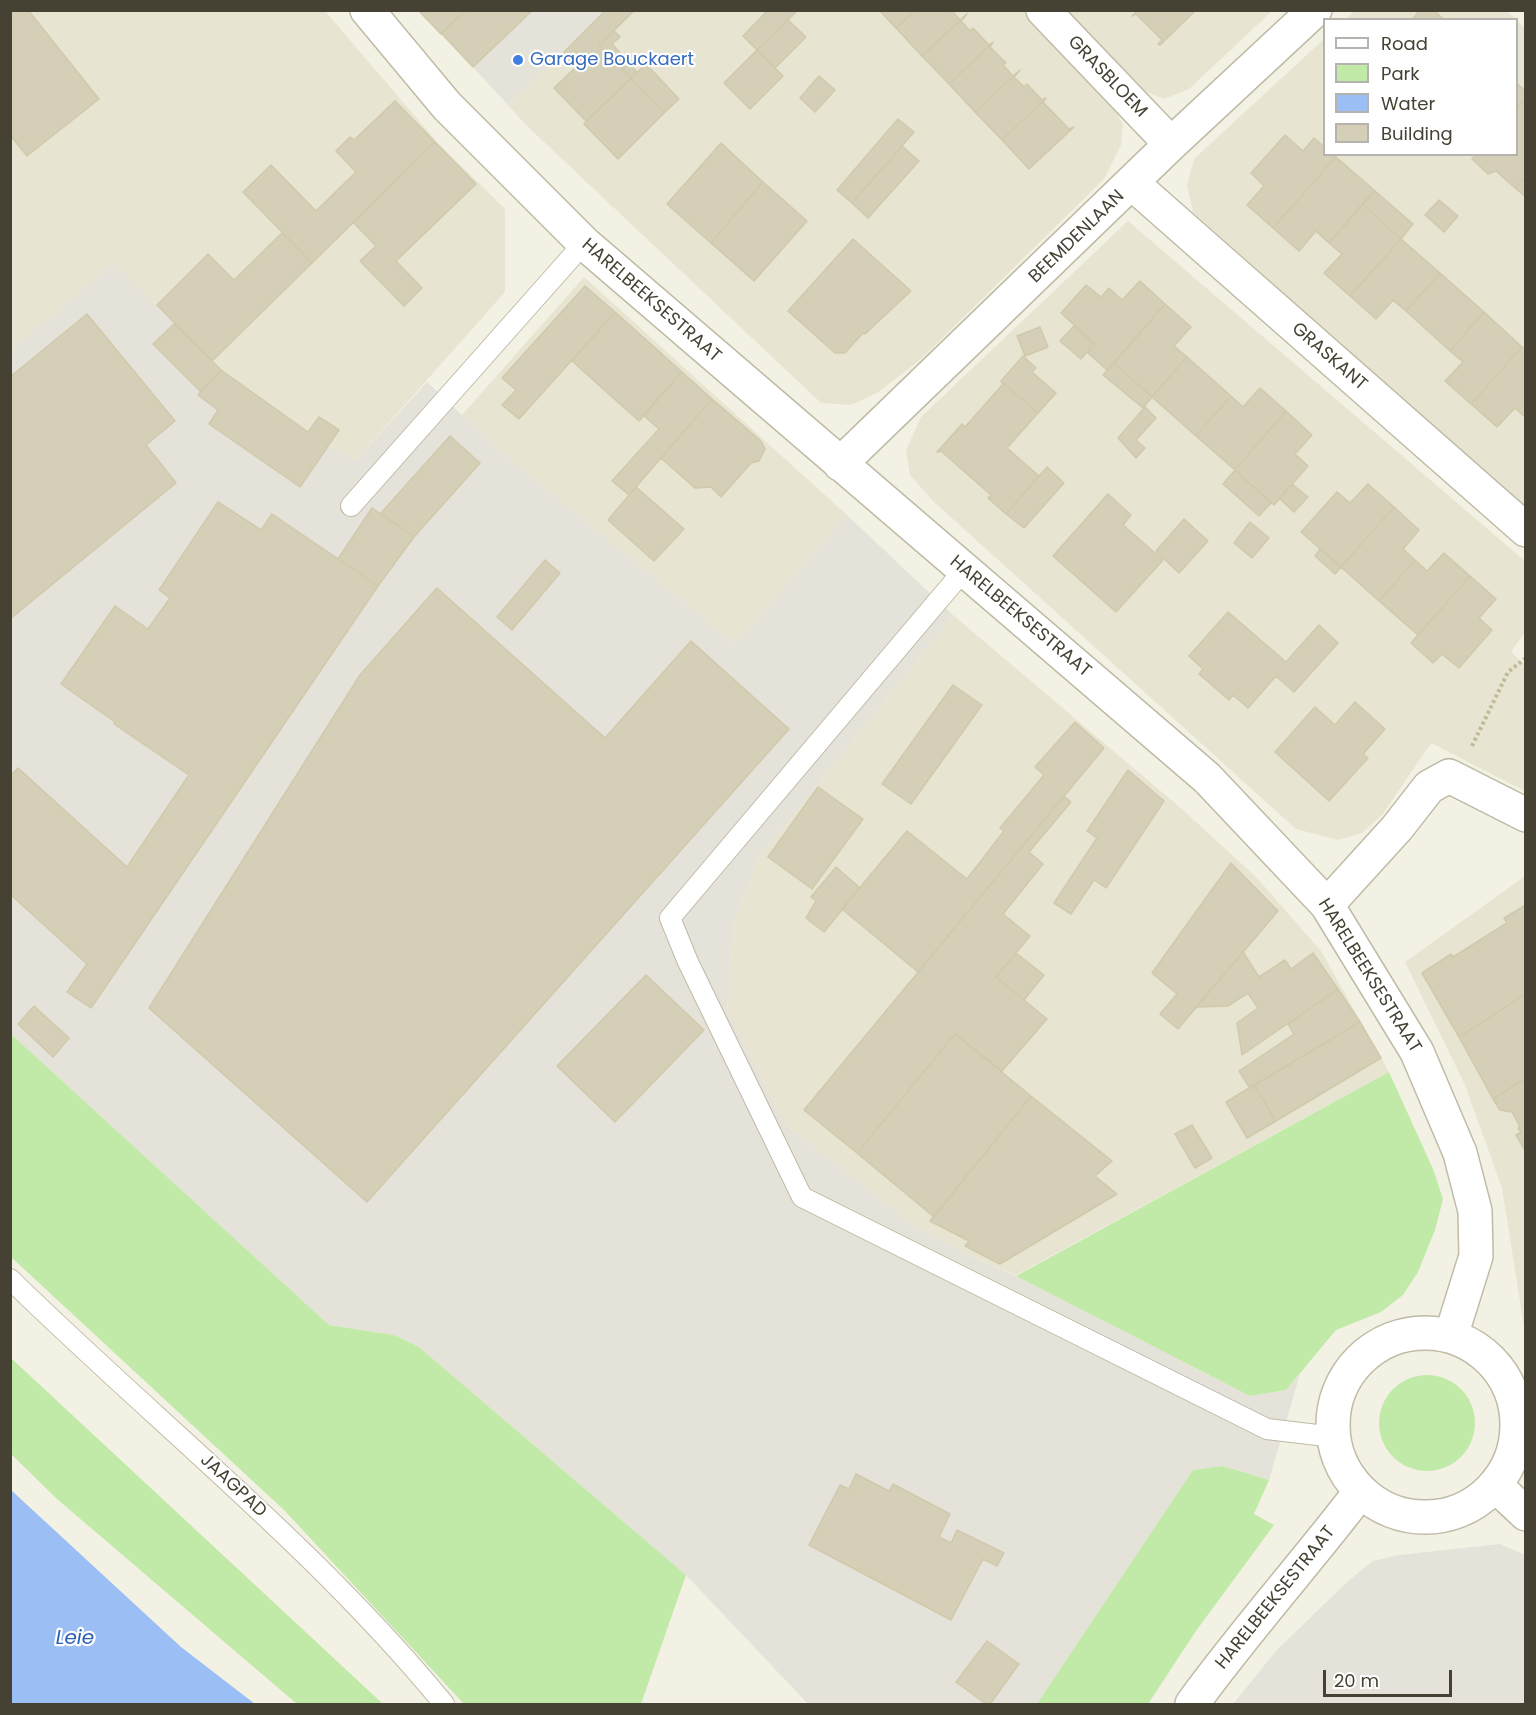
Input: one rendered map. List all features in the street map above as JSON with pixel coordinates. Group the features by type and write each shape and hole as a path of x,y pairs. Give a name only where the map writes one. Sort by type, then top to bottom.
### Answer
{"street":[{"name":"HARELBEEKSESTRAAT","path":"367,10 447,106 584,243 1207,778 1327,905 1417,1052 1460,1153 1475,1212 1476,1256 1451,1336"},
{"name":"GRASBLOEM","path":"1043,10 1171,144"},
{"name":"BEEMDENLAAN","path":"840,464 1133,184 1171,144 1315,10"},
{"name":"GRASKANT","path":"1133,184 1526,530"},
{"path":"1327,905 1396,828 1429,787 1449,776 1526,815"},
{"path":"1421,1332 1451,1336 1481,1353 1494,1364 1508,1384 1516,1409 1521,1437 1510,1462 1495,1485 1476,1502 1461,1509 1429,1517 1405,1515 1381,1506 1361,1491 1343,1467 1334,1437 1334,1407 1345,1378 1365,1354 1391,1338 1421,1332"},
{"path":"1495,1485 1526,1514"},
{"name":"HARELBEEKSESTRAAT","path":"1192,1704 1233,1648 1303,1567 1361,1491"}],"lane":[{"path":"351,506 584,243"},
{"path":"964,570 670,918 688,962 802,1197 1267,1428 1334,1437"},
{"name":"JAAGPAD","path":"10,1279 76,1343 224,1475 362,1610 444,1704"}],"path":[{"path":"1456,779 1508,672 1526,658"}],"shaded area":[{"path":"1023,10 1109,99 1123,125 1121,145 1104,179 921,359 877,393 851,405 821,403 526,125 508,105 606,11"},
{"path":"1356,10 1506,11 1515,18 1347,18"},
{"path":"11,11 325,11 438,143 505,209 505,292 355,461 308,432 221,370 114,263 11,351"},
{"name":"Garage Bouckaert","path":"533,11 606,11 508,105 473,67"},
{"path":"1064,11 1272,11 1189,89 1164,99 1143,90"},
{"path":"1518,22 1525,28 1525,510 1193,212 1187,185 1194,159 1323,40 1323,156 1518,156"},
{"path":"1128,221 1525,561 1525,632 1511,652 1525,665 1525,791 1431,743 1382,815 1362,833 1338,840 1296,829 933,501 910,475 906,450 921,417"},
{"path":"114,263 221,370 308,432 319,417 339,430 329,445 355,461 427,382 500,451 735,644 847,515 953,615 758,859 734,921 727,1011 785,1124 919,1229 1250,1396 1286,1390 1300,1374 1269,1480 1223,1466 1193,1470 1037,1704 808,1704 686,1575 419,1347 394,1335 329,1325 11,1034 10,351"},
{"path":"584,277 847,515 735,644 500,451 462,415"},
{"path":"953,615 1183,810 1257,878 1321,951 1389,1072 1016,1275 964,1253 919,1229 785,1124 727,1011 734,921 758,859"},
{"path":"1525,876 1525,1333 1502,1188 1465,1085 1405,962"},
{"path":"1500,1544 1525,1555 1525,1704 1233,1704 1276,1651 1347,1582 1373,1561 1399,1555"}],"green space":[{"path":"11,1034 329,1325 394,1335 419,1347 686,1575 641,1704 464,1704 285,1511 11,1257"},
{"path":"1389,1072 1433,1169 1443,1199 1435,1230 1418,1272 1403,1295 1381,1312 1336,1330 1286,1390 1250,1396 1016,1276"},
{"path":"11,1358 383,1704 297,1704 57,1499 11,1454"},
{"path":"1427,1375 1445,1379 1461,1389 1471,1405 1475,1423 1471,1441 1461,1457 1445,1467 1427,1471 1409,1467 1393,1457 1383,1441 1379,1423 1383,1405 1393,1389 1409,1379"},
{"path":"1223,1466 1269,1480 1254,1514 1274,1525 1196,1631 1148,1704 1037,1704 1193,1470"}],"water":[{"name":"Leie","path":"11,1490 181,1647 255,1704 11,1704"}],"building":[{"path":"10,10 28,10 99,99 27,156 10,135"},
{"path":"418,10 466,10 441,34"},
{"path":"466,10 533,10 473,67 441,33"},
{"path":"606,10 635,10 599,45 631,78 586,121 554,88 576,67 563,53"},
{"path":"768,10 798,10 757,50 743,36"},
{"path":"879,10 915,10 896,28"},
{"path":"915,10 951,10 960,20 967,14 922,56 896,28"},
{"path":"1138,10 1196,10 1160,45 1158,44 1162,40 1136,14 1132,16"},
{"path":"1420,10 1434,10 1442,18 1414,18"},
{"path":"967,14 961,21 970,31 973,28 989,45 993,42 949,84 922,56"},
{"path":"788,20 806,37 775,68 757,50"},
{"path":"614,31 620,37 612,44 637,72 631,78 599,45"},
{"path":"993,42 990,47 1006,63 1003,65 1013,76 1020,70 975,112 949,84"},
{"path":"757,50 783,76 750,109 724,83"},
{"path":"646,64 679,99 664,113 631,78"},
{"path":"1020,70 1014,77 1024,87 1027,84 1042,100 1046,98 1002,140 975,112"},
{"path":"819,76 835,90 815,112 800,98"},
{"path":"631,78 664,113 618,159 584,124"},
{"path":"1518,85 1526,91 1526,99 1518,107"},
{"path":"1046,98 1043,102 1069,129 1074,127 1029,169 1002,140"},
{"path":"1526,99 1526,176 1515,188 1496,171 1488,174 1472,159 1474,156 1518,156 1518,107"},
{"path":"395,101 435,142 312,263 243,192 271,165 316,211 356,172 336,151 350,137 354,140"},
{"path":"898,119 914,132 852,203 837,190"},
{"path":"1285,135 1303,151 1314,138 1323,146 1323,156 1336,157 1273,228 1247,205 1264,186 1251,173"},
{"path":"435,142 476,184 396,261 422,288 404,306 360,261 376,246 353,222"},
{"path":"721,143 763,182 711,243 667,204"},
{"path":"902,146 919,161 868,218 852,203"},
{"path":"1336,157 1375,191 1329,243 1316,231 1299,251 1273,228"},
{"path":"1526,176 1526,197 1515,188"},
{"path":"763,182 807,221 754,281 711,243"},
{"path":"1375,191 1413,224 1401,239 1362,204"},
{"path":"1439,200 1458,216 1444,232 1425,215"},
{"path":"1362,204 1401,239 1350,296 1324,273 1342,254 1329,243"},
{"path":"282,233 312,263 212,361 157,305 208,254 234,280"},
{"path":"853,239 911,291 865,334 863,333 845,353 835,353 788,311"},
{"path":"1401,239 1440,273 1406,311 1393,300 1376,319 1350,296"},
{"path":"1440,273 1484,312 1450,351 1406,311"},
{"path":"1140,281 1165,304 1107,370 1088,353 1096,345 1061,313 1086,285 1101,297 1109,288 1122,300"},
{"path":"585,286 615,312 519,419 502,405 516,390 502,378"},
{"path":"1165,304 1191,327 1174,346 1187,357 1152,397 1114,363"},
{"path":"615,312 682,372 639,421 572,361"},
{"path":"1484,312 1522,347 1471,404 1445,381 1463,362 1450,351"},
{"path":"87,314 175,421 146,445 176,483 10,619 10,377"},
{"path":"174,324 221,370 201,392 153,344"},
{"path":"1074,326 1094,344 1081,359 1060,341"},
{"path":"1040,327 1048,347 1025,356 1017,336"},
{"path":"1522,347 1526,350 1526,418 1515,408 1497,427 1471,404"},
{"path":"1023,356 1036,368 1032,372 1056,393 1038,413 1001,381"},
{"path":"1187,357 1231,396 1196,436 1152,397"},
{"path":"1114,363 1152,397 1143,408 1103,375"},
{"path":"221,370 308,432 319,417 339,430 300,487 209,424 218,410 198,395"},
{"path":"682,372 712,399 629,495 612,481 659,429 643,415"},
{"path":"1001,381 1038,413 1007,448 1039,476 1006,514 988,498 991,495 941,451 937,452 962,424 965,427 1003,384"},
{"path":"1260,388 1286,411 1235,470 1196,436 1231,396 1243,407"},
{"path":"712,399 761,441 765,449 759,461 751,463 721,497 711,487 695,488 661,458"},
{"path":"1145,407 1156,418 1136,440 1145,448 1136,458 1118,438"},
{"path":"1286,411 1312,435 1295,454 1308,466 1274,505 1235,470"},
{"path":"450,436 480,463 414,537 381,513"},
{"path":"1047,467 1064,483 1024,528 1006,514"},
{"path":"1235,470 1271,503 1259,516 1223,484"},
{"path":"1292,484 1308,497 1294,512 1279,498"},
{"path":"1368,484 1394,507 1341,567 1301,532 1337,492 1350,503"},
{"path":"636,487 684,529 654,561 608,520"},
{"path":"1108,494 1131,515 1123,525 1163,560 1116,612 1053,556"},
{"path":"218,502 261,530 272,514 378,586 91,1008 67,992 87,964 10,894 10,776 18,768 127,867 189,775 114,724 115,722 61,684 115,606 148,629 170,598 159,590"},
{"path":"1394,507 1419,530 1403,549 1415,560 1379,601 1341,567"},
{"path":"372,508 414,537 378,586 338,559"},
{"path":"1184,519 1208,541 1179,573 1156,551"},
{"path":"1250,522 1269,538 1252,558 1234,543"},
{"path":"1320,549 1341,567 1335,574 1315,556"},
{"path":"1444,553 1470,576 1418,635 1379,601 1415,560 1427,571"},
{"path":"545,560 560,573 512,630 497,617"},
{"path":"1470,576 1496,599 1479,618 1492,630 1459,668 1442,654 1433,663 1411,643"},
{"path":"437,588 605,738 691,641 789,729 367,1202 149,1008 360,675"},
{"path":"1228,612 1286,662 1319,625 1338,643 1294,692 1276,676 1248,708 1233,695 1229,700 1199,674 1203,669 1189,656"},
{"path":"953,685 982,705 911,804 882,784"},
{"path":"1355,702 1385,729 1363,754 1368,758 1329,801 1275,752 1315,707 1335,725"},
{"path":"1075,722 1104,748 918,972 842,909 907,831 967,879 1004,831 1000,828 1044,775 1035,767"},
{"path":"1128,770 1164,801 1106,888 1094,880 1071,914 1054,903 1097,838 1087,831"},
{"path":"818,787 863,819 812,889 768,857"},
{"path":"1064,796 1071,802 1029,852 1043,864 1003,914 1030,936 996,977 1047,1019 1002,1071 955,1034 857,1153 804,1110"},
{"path":"1231,863 1278,911 1178,1029 1160,1014 1177,994 1152,973"},
{"path":"836,867 860,888 824,932 806,918 816,901 811,897"},
{"path":"1526,905 1526,994 1459,1037 1422,973 1451,954 1453,957 1507,923 1504,918"},
{"path":"1243,952 1259,977 1285,960 1291,969 1313,953 1338,989 1242,1055 1237,1023 1258,1008 1248,993 1228,1006 1196,1007"},
{"path":"1016,953 1044,975 1024,1000 996,977"},
{"path":"646,975 704,1030 615,1122 557,1066"},
{"path":"1338,989 1360,1022 1250,1088 1239,1071 1294,1034 1288,1024"},
{"path":"1526,994 1526,1078 1493,1099 1459,1037"},
{"path":"34,1006 69,1038 53,1057 18,1024"},
{"path":"1360,1022 1381,1058 1276,1121 1254,1085"},
{"path":"955,1034 1031,1096 934,1217 857,1153"},
{"path":"1526,1078 1526,1152 1516,1135 1521,1132 1512,1112 1500,1110 1493,1099"},
{"path":"1254,1085 1276,1121 1247,1138 1226,1102"},
{"path":"1031,1096 1112,1161 1095,1176 1117,1194 1000,1264 965,1246 969,1241 930,1221"},
{"path":"1192,1125 1212,1158 1195,1168 1175,1134"},
{"path":"856,1474 889,1491 893,1484 950,1514 939,1537 951,1543 957,1530 1004,1553 997,1566 983,1559 951,1620 809,1545 840,1485 849,1489"},
{"path":"987,1641 1019,1664 990,1704 986,1704 956,1682"}],"place":[{"name":"Garage Bouckaert","path":"518,60"}]}
